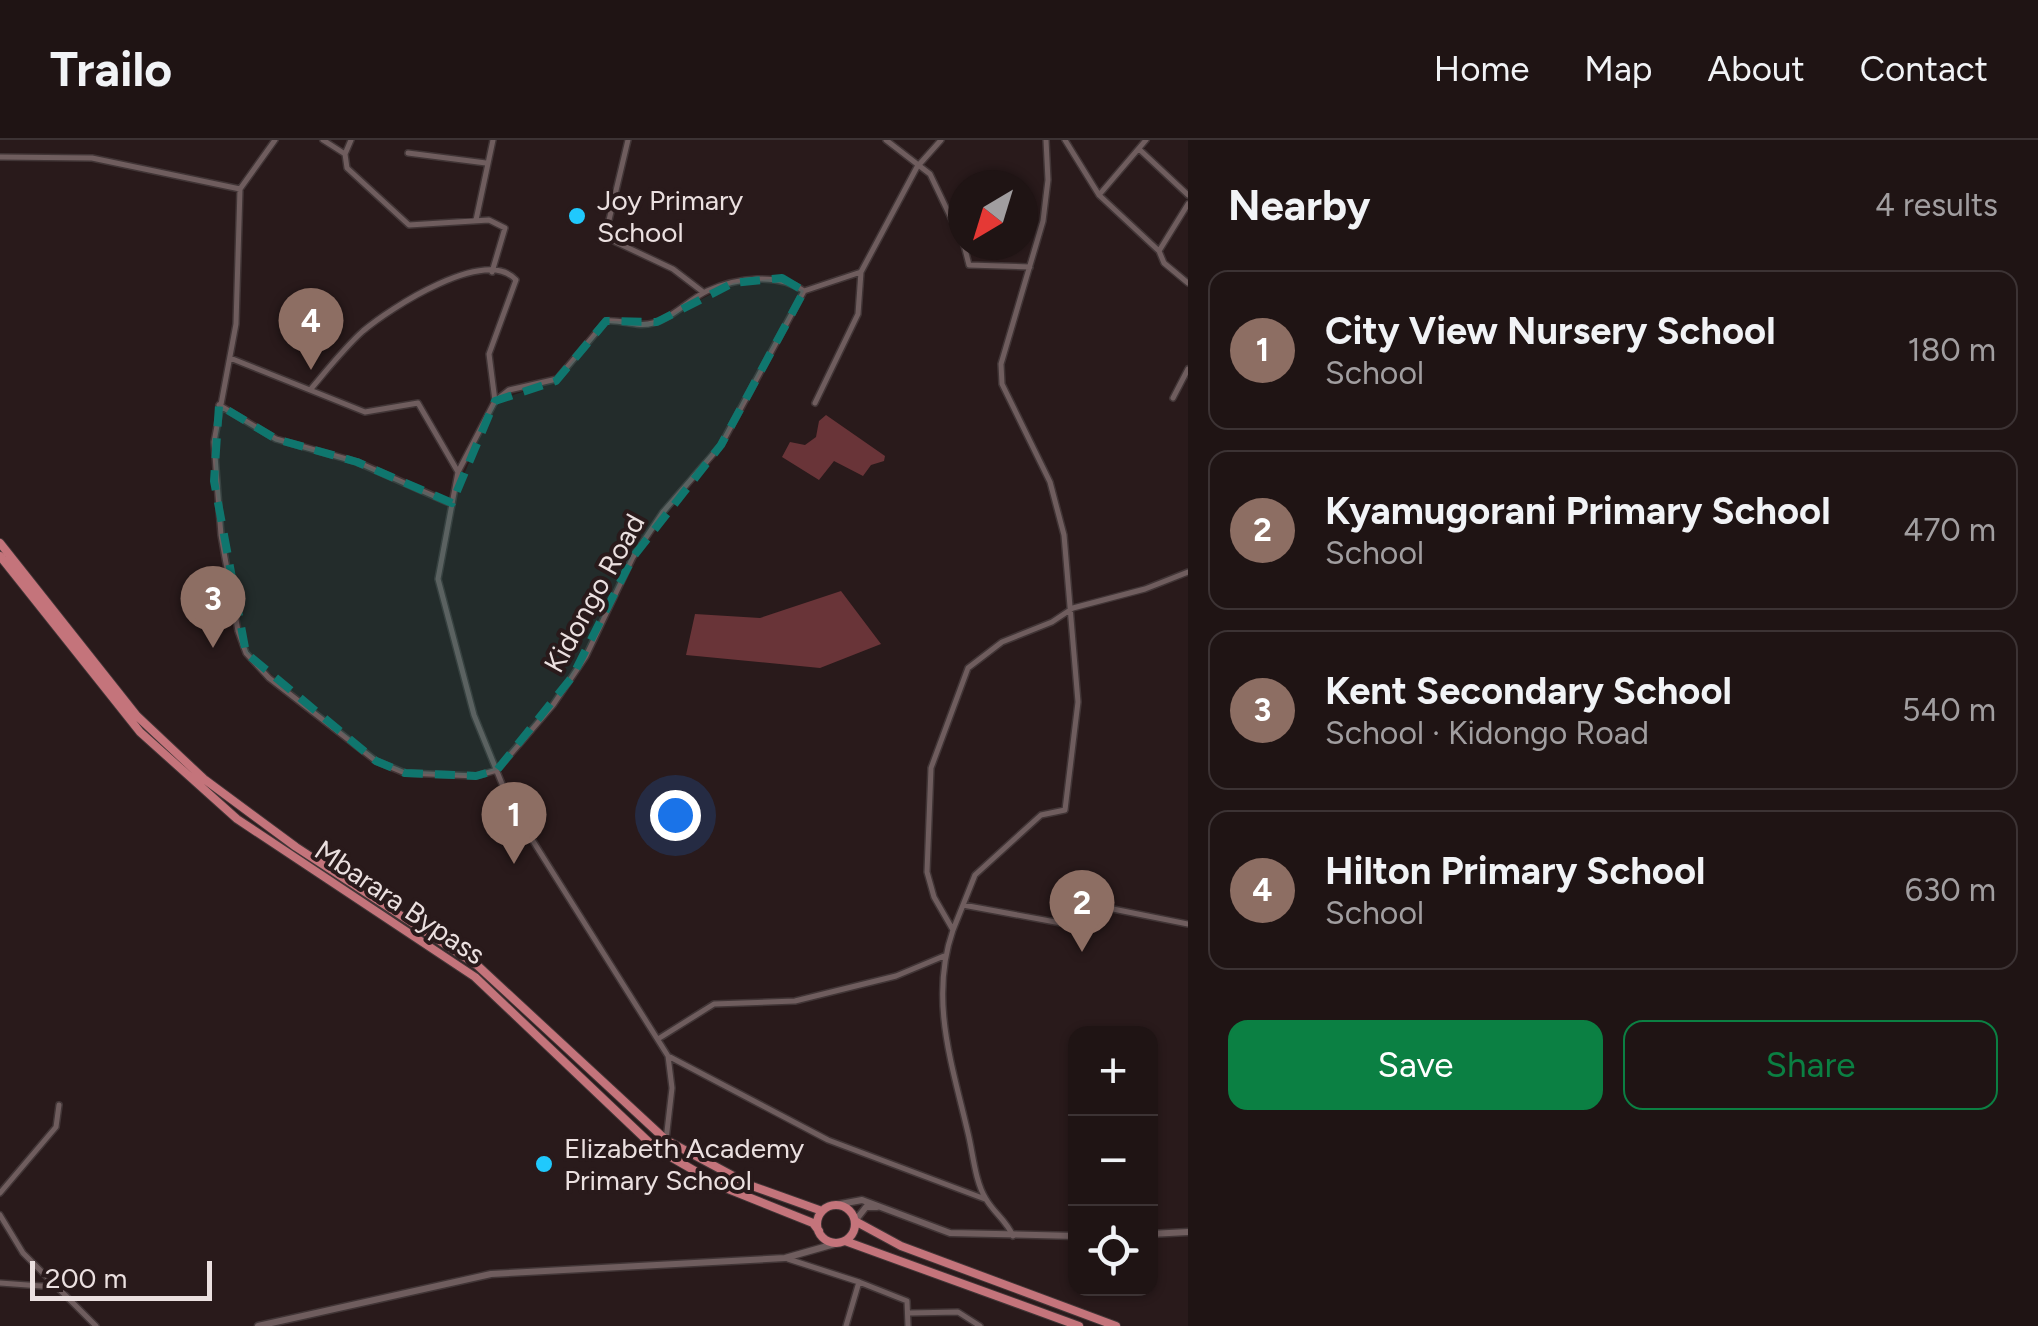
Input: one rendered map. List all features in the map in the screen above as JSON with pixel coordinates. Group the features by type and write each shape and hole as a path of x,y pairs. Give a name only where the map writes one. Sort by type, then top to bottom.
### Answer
{"highway":[{"name":"Mbarara Bypass","path":"0,544 99,671 181,758 296,847 478,966 666,1140 752,1186 822,1211"},
{"name":"Mbarara Bypass","path":"0,556 87,671 179,770 238,819 475,978 655,1148 723,1187 813,1223 818,1231"},
{"path":"1080,1326 842,1242 828,1241 818,1231 822,1211 836,1205 848,1209 855,1221 902,1246 1116,1326"},
{"path":"842,1242 855,1221"}],"main road":[{"path":"836,1205 862,1200 950,1234 1068,1236"},
{"path":"855,1221 866,1207 888,1208"},
{"path":"798,1254 812,1246 818,1231"},
{"path":"1158,1234 1188,1232"},
{"path":"258,1326 491,1274 785,1258 842,1242"}],"street":[{"path":"275,140 240,189 236,324 219,406 214,481 238,631 246,653 269,678 339,735 390,768 451,777 496,770"},
{"path":"323,140 345,154"},
{"path":"351,140 345,154 347,168 413,227 475,221 498,222 505,228 492,272"},
{"path":"475,221 493,140"},
{"path":"628,140 606,237 672,269 703,292"},
{"path":"886,140 930,174 948,212"},
{"path":"815,403 858,314 861,272 917,166 942,140"},
{"path":"986,1199 953,1082 943,1024 944,956 962,905 981,869 1041,815 1064,810 1078,702 1064,535 1050,482 1002,384 1002,349 1030,267 1046,194 1046,140"},
{"path":"1065,140 1099,195 1160,251 1164,262 1188,283"},
{"path":"1099,195 1146,140"},
{"path":"1139,149 1188,196"},
{"path":"408,153 486,163"},
{"path":"0,157 92,158 240,189"},
{"path":"1160,251 1188,204"},
{"path":"968,260 969,265 1030,267"},
{"path":"310,390 376,322 452,275 492,272 516,278 490,354 495,401"},
{"path":"666,1140 672,1088 668,1056 511,806 474,714 440,589 458,472 495,401 509,390 557,379 606,321 644,326 680,312 703,292 778,278 788,279 804,292 861,272"},
{"name":"Kidongo Road","path":"496,770 553,706 586,656 632,557 663,512 721,445 804,292"},
{"path":"230,358 365,412 418,403 458,472"},
{"path":"1174,398 1188,368"},
{"path":"219,406 276,440 358,462 452,504"},
{"path":"953,930 934,897 927,872 931,768 957,692 979,658 1073,608 1145,589 1188,572"},
{"path":"962,905 1061,923 1112,909 1188,924"},
{"path":"658,1039 722,1002 795,1001 896,976 944,956"},
{"path":"668,1056 828,1140 986,1199 1002,1215 1013,1236"},
{"path":"0,1194 56,1126 59,1105"},
{"path":"0,1215 23,1252 96,1326"},
{"path":"785,1258 907,1300 908,1326"},
{"path":"846,1326 860,1282"},
{"path":"0,1283 58,1288"},
{"path":"910,1313 958,1312 980,1326"}],"highlighted area":[{"path":"782,278 804,291 721,445 633,557 572,677 497,770 476,776 405,773 376,761 246,653 214,481 219,405 276,439 357,462 452,503 495,401 556,381 606,321 657,322 733,283"}],"shaded area":[{"path":"826,415 885,456 884,461 871,465 863,476 834,461 819,480 782,457 790,442 805,445 816,437 819,421"},
{"path":"841,591 881,644 820,668 686,655 695,614 760,618"}],"place":[{"name":"Joy Primary School","path":"577,216"},
{"name":"Hilton Primary School","path":"311,370"},
{"name":"Kent Secondary School","path":"213,648"},
{"name":"City View Nursery School","path":"514,864"},
{"name":"Kyamugorani Primary School","path":"1082,952"},
{"name":"Elizabeth Academy Primary School","path":"544,1164"}]}
